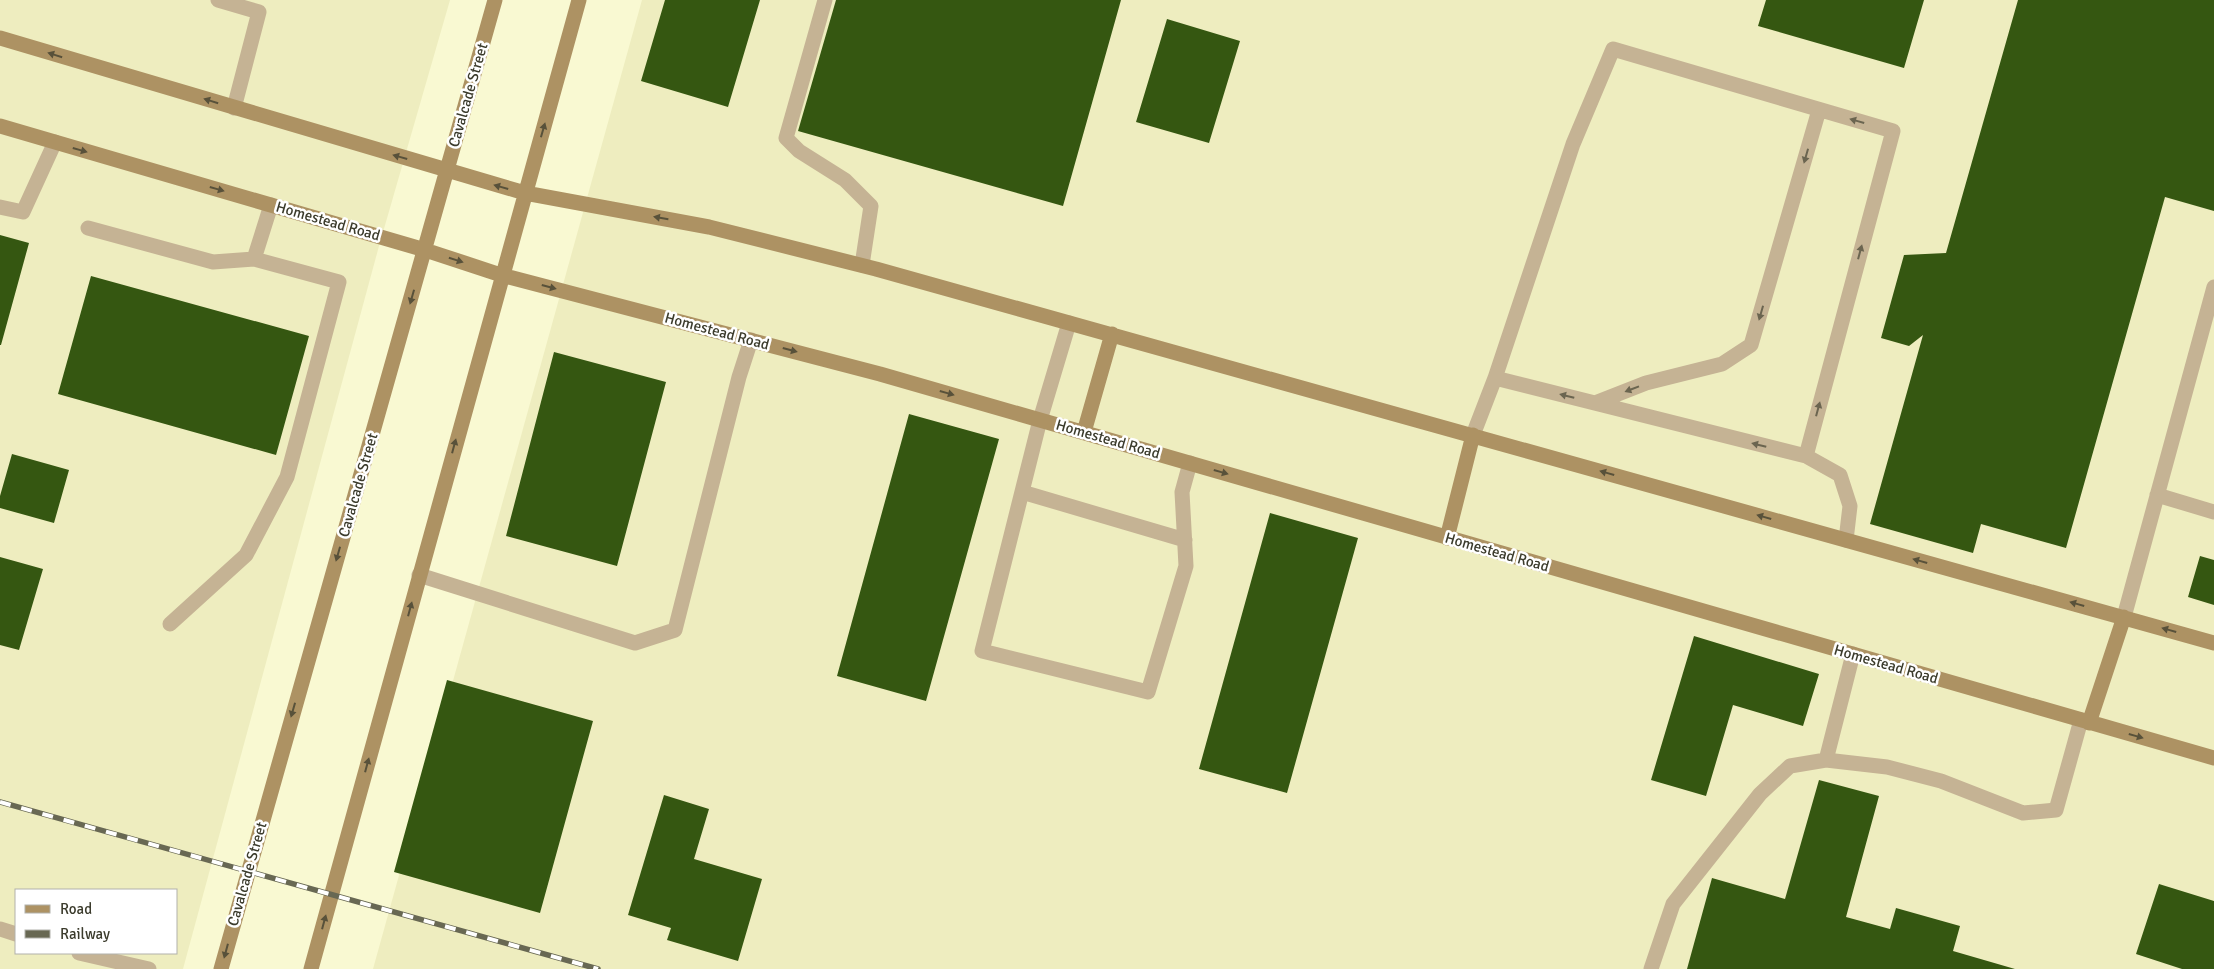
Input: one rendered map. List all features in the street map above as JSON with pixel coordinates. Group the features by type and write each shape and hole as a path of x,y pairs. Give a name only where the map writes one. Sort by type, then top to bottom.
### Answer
{"main road":[{"name":"Cavalcade Street","path":"221,969 495,0"},
{"path":"311,969 501,275 579,0"},
{"path":"0,38 525,193 709,227 862,265 2214,643"},
{"name":"Homestead Road","path":"0,126 425,250 501,275 880,374 2214,758"},
{"path":"1084,432 1112,334"},
{"path":"1448,538 1473,435"},
{"path":"2085,722 2124,618"}],"lane":[{"path":"218,0 259,12 234,108"},
{"path":"825,0 786,138 800,152 846,180 872,206 862,265"},
{"path":"1473,435 1495,378 1573,144 1612,49 1893,131 1806,456"},
{"path":"1595,404 1646,383 1722,364 1751,346 1819,110"},
{"path":"0,208 23,212 55,142"},
{"path":"254,259 271,205"},
{"path":"88,228 213,262 254,259 339,282 288,477 246,555 170,624"},
{"path":"2124,618 2214,286"},
{"path":"1070,323 1040,420 982,651 1148,692 1186,566 1182,492 1190,463"},
{"path":"419,575 635,643 675,630 739,377 751,340"},
{"path":"1495,378 1806,456 1840,475 1850,506 1846,540"},
{"path":"1022,492 1185,540"},
{"path":"2157,495 2214,512"},
{"path":"1826,760 1853,654"},
{"path":"1651,969 1673,904 1760,794 1790,766 1826,760 1887,767 1941,781 2023,813 2056,810 2085,722"},
{"path":"0,929 15,934"},
{"path":"83,954 149,969"}],"shaded area":[{"path":"0,0 450,0 379,246 183,969 0,969"},
{"path":"642,0 2214,0 2214,969 373,969"}],"building":[{"path":"665,0 760,0 728,107 641,81"},
{"path":"836,0 1121,0 1063,206 798,131"},
{"path":"1766,0 1924,0 1904,68 1758,26"},
{"path":"2018,0 2214,0 2214,211 2165,197 2066,548 1981,524 1973,553 1870,524 1923,335 1909,346 1881,338 1904,255 1946,253"},
{"path":"1167,19 1240,41 1209,143 1136,122"},
{"path":"0,235 29,243 1,345 0,345"},
{"path":"91,276 309,336 276,455 58,394"},
{"path":"554,352 666,382 617,566 506,536"},
{"path":"909,414 999,439 926,701 837,676"},
{"path":"12,454 69,470 54,523 0,508 0,496"},
{"path":"1270,513 1358,538 1287,793 1199,769"},
{"path":"2200,556 2214,560 2214,605 2188,597"},
{"path":"0,557 43,569 19,650 0,645"},
{"path":"1694,636 1819,674 1803,726 1733,705 1706,796 1651,780"},
{"path":"447,680 593,721 540,913 394,872"},
{"path":"1819,780 1879,796 1846,917 1890,929 1896,908 1960,926 1953,951 2015,969 1687,969 1712,878 1785,899"},
{"path":"664,795 709,809 694,859 762,879 738,961 667,940 671,928 628,915"},
{"path":"2159,884 2214,901 2214,969 2182,969 2136,954"}],"railway":[{"path":"0,802 598,969"}]}
